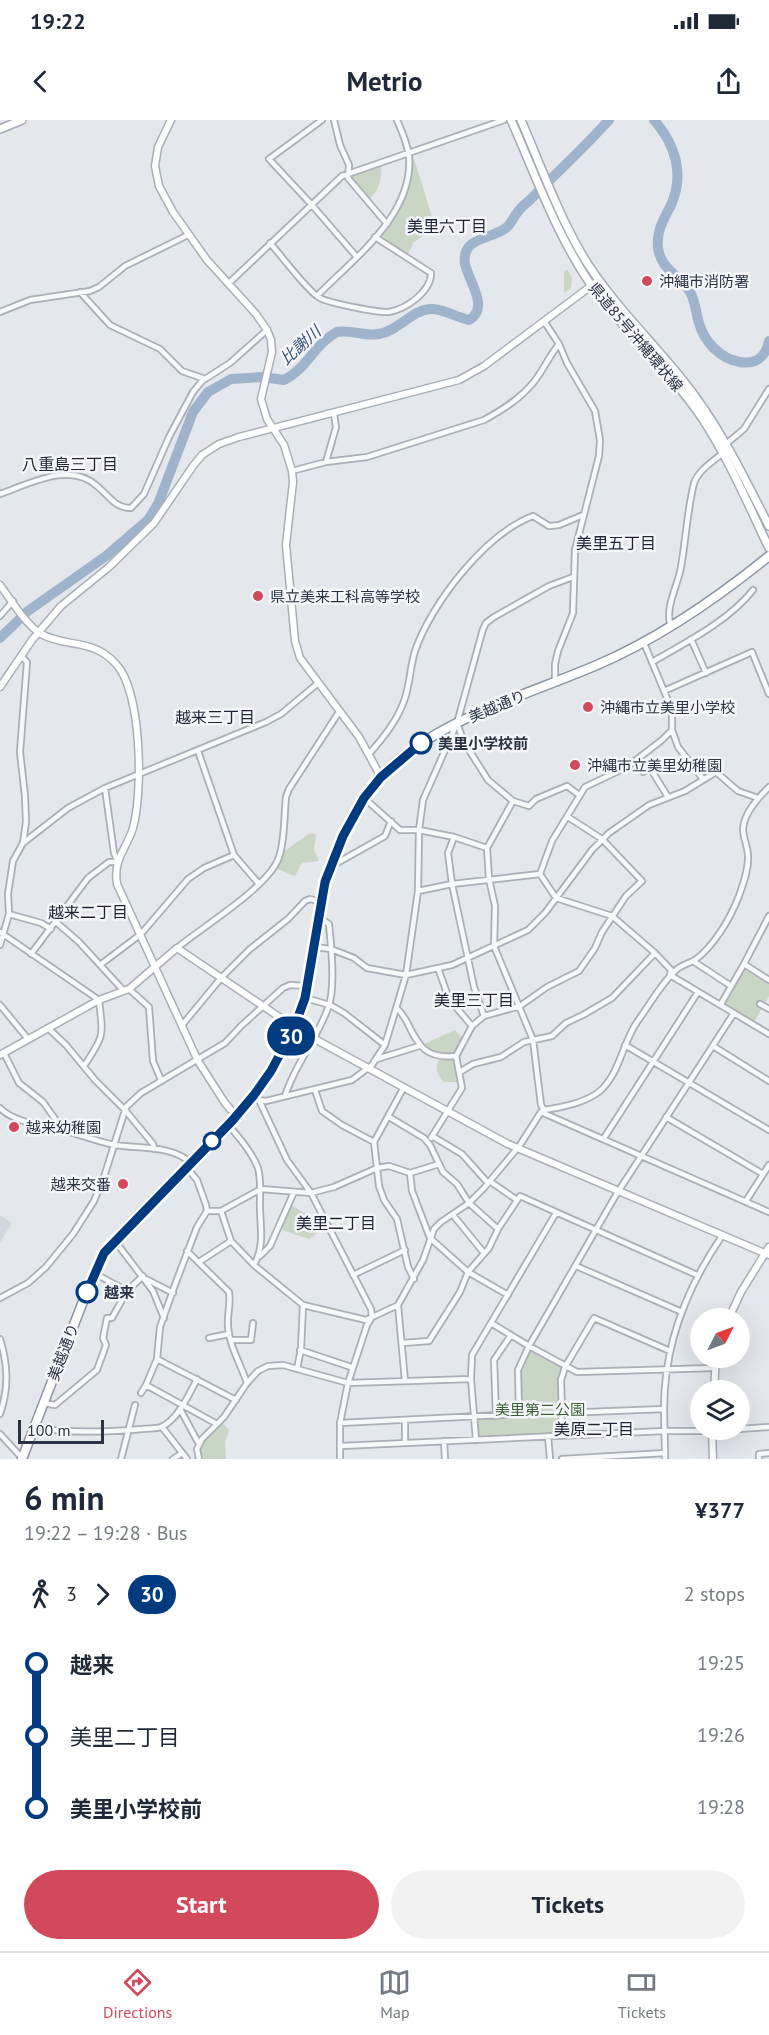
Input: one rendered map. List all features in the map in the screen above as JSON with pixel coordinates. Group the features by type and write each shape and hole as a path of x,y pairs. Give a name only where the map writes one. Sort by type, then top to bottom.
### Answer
{"highway":[{"name":"美越通り","path":"22,1459 94,1273 104,1253 257,1097 294,1028 308,986 318,917 330,867 349,824 364,798 381,777 420,744 457,723 598,665 644,643 743,578 769,556"}],"main road":[{"path":"0,129 22,120"},
{"name":"県道85号沖縄環状線","path":"512,120 573,258 591,285 676,384 702,418 723,453 769,548"},
{"name":"県道85号沖縄環状線","path":"521,120 581,254 599,280 682,379 707,413 769,526"}],"street":[{"path":"171,120 158,147 156,175 165,199 207,260 256,314 267,330 272,352 261,399 263,408 284,445 292,471 293,482 286,545 295,641 300,658 369,754 381,777"},
{"path":"322,120 269,159 356,256"},
{"path":"334,120 353,185 387,224"},
{"path":"317,296 387,224 400,204 405,191 409,165 408,153 397,120"},
{"path":"228,284 342,176 504,120"},
{"path":"0,312 30,300 99,287 125,266 188,234"},
{"path":"270,243 317,296 335,302 389,312 412,301 424,291 432,277 431,273 375,237"},
{"path":"0,687 21,656 62,606 109,567 154,523 202,455 229,440 459,380 484,366 599,280"},
{"path":"80,292 110,325 160,349 182,371 205,379"},
{"path":"544,321 591,404 599,426 600,448 575,550 573,613 558,651 555,681"},
{"path":"0,494 53,476 69,474 96,484 120,507 131,508 144,494 169,437 193,392 205,379 230,363 267,330"},
{"path":"292,471 326,462 367,457 484,420 501,411 535,381 559,344"},
{"path":"726,444 747,424 769,388"},
{"path":"326,462 336,427 334,414"},
{"path":"671,627 669,621 672,598 681,567 686,521 694,483 704,468 723,453"},
{"path":"369,754 391,727 405,700 415,652 432,614 463,569 523,520 533,516 549,526 559,525 584,515"},
{"path":"257,1097 266,1101 352,1080 377,1059 385,1045 406,975 418,891 419,830 424,794 457,723 477,646 486,623 549,586 573,578"},
{"path":"0,585 39,633 95,648 111,658 122,670 130,687 139,774 133,827 115,872 117,884 198,1061 236,1116"},
{"path":"652,662 692,639 736,608 753,590"},
{"path":"0,616 12,601"},
{"path":"692,639 706,673"},
{"path":"644,643 672,710 672,730 678,747 703,779"},
{"path":"664,691 752,652 769,694"},
{"path":"21,656 27,662 20,753 26,808 23,843"},
{"path":"0,945 9,914 8,894 13,861 23,843 68,808 105,788 198,751 281,714 317,684"},
{"path":"63,1130 43,1102 19,1083 2,1054 99,1000 126,990 200,930 232,908 272,871 279,857 286,797 339,712"},
{"path":"457,723 464,742 488,780 513,801 529,806 536,800 567,786 579,795"},
{"path":"540,874 552,841 585,787 627,767 672,730"},
{"path":"198,751 234,855 259,884"},
{"path":"635,761 643,772 650,768 668,797"},
{"path":"314,947 331,949 354,958 367,968 406,975 468,958 528,930 556,898 592,850 637,812 685,791 716,772 738,791 758,798"},
{"path":"105,788 114,854 118,862"},
{"path":"542,1111 566,1106 595,1095 612,1077 634,1026 670,975 704,952 720,932 739,896 748,868 743,831 745,820 758,798 768,791"},
{"path":"364,798 400,830 419,830 454,837 487,848"},
{"path":"221,1211 231,1241 254,1265 303,1305 366,1320 398,1305 423,1260 434,1229 469,1203 517,1148 542,1111 533,1040 494,946 495,906 489,879 487,848 513,801"},
{"path":"428,1143 462,1088 456,1056 472,1026 484,1016 520,1006 547,987 579,970 626,896 642,881 602,840 568,817"},
{"path":"330,867 385,836 391,821"},
{"path":"454,837 448,853 452,884 474,987 484,1016"},
{"path":"100,965 141,934 188,879 204,868 234,855"},
{"path":"31,954 88,878 109,862 118,862"},
{"path":"418,891 452,884 540,874"},
{"path":"540,874 556,898 612,916 655,953 671,970 670,975"},
{"path":"183,1024 221,978 250,948 288,919 305,901 310,899 321,902"},
{"path":"9,914 41,923 51,929"},
{"path":"721,1004 769,916"},
{"path":"285,1096 291,1076 314,1039 330,1005 329,924 318,917"},
{"path":"56,922 80,942 126,990 149,1007 153,1061 161,1080"},
{"path":"2,934 99,1000 103,1032 100,1042 84,1066"},
{"path":"177,948 294,1028 517,1148 767,1254"},
{"path":"460,1072 473,1064 501,1057 524,1042 552,1036 566,1023 583,1016 612,998 655,953"},
{"path":"693,961 732,986"},
{"path":"744,964 769,980"},
{"path":"438,968 449,999 472,1026"},
{"path":"670,975 769,1034"},
{"path":"0,1298 28,1283 46,1267 73,1234 94,1201 125,1110 141,1093 225,1043 275,994 290,985 308,986"},
{"path":"604,1138 698,992"},
{"path":"305,998 330,1005 344,1012 385,1045"},
{"path":"760,1004 769,1009"},
{"path":"0,1005 28,1039"},
{"path":"396,1008 398,1007 419,1046 440,1058 456,1056"},
{"path":"340,1423 519,1414 518,1370 529,1346 619,1192 734,1013"},
{"path":"48,1028 125,1110 153,1144 154,1149"},
{"path":"625,1045 769,1130"},
{"path":"377,1059 419,1046"},
{"path":"713,1046 769,1081"},
{"path":"404,1087 374,1143 379,1186 384,1200 397,1220 408,1267 414,1279"},
{"path":"315,1090 322,1110 342,1125 374,1143"},
{"path":"257,1097 287,1160 311,1193 371,1310 372,1317 351,1367 340,1423 340,1459"},
{"path":"0,1108 11,1116 113,1145 154,1149 179,1155 197,1180 207,1211 188,1251 160,1327 157,1359 141,1393"},
{"path":"542,1111 769,1212"},
{"path":"389,1117 424,1138 443,1172 457,1184 469,1203 498,1229"},
{"path":"666,1117 763,1174"},
{"path":"228,1125 250,1152 258,1167 261,1189 262,1241 258,1258"},
{"path":"432,1136 462,1154 487,1182 491,1182 517,1200"},
{"path":"376,1157 389,1166 410,1173 439,1164"},
{"path":"746,1201 769,1165"},
{"path":"207,1211 221,1211 261,1189 311,1193 334,1187 377,1168 389,1166"},
{"path":"410,1173 412,1191 430,1238 468,1272 508,1295"},
{"path":"254,1265 270,1246 294,1192"},
{"path":"403,1343 429,1341 460,1292 468,1272 489,1248 498,1229 520,1196 697,1275"},
{"path":"476,1440 471,1379 472,1355 556,1213"},
{"path":"453,1215 484,1253"},
{"path":"562,1459 665,1456 664,1409 670,1351 697,1275 722,1236"},
{"path":"115,1241 145,1278 159,1302 164,1318"},
{"path":"199,1262 231,1241"},
{"path":"734,1308 769,1247"},
{"path":"353,1275 405,1250"},
{"path":"188,1251 230,1292 229,1334 247,1383"},
{"path":"576,1266 682,1312"},
{"path":"94,1273 127,1291"},
{"path":"43,1404 55,1405 97,1370 106,1345 103,1338 107,1318 112,1318 127,1291 145,1278"},
{"path":"145,1278 173,1293"},
{"path":"297,1369 303,1305"},
{"path":"398,1305 405,1381"},
{"path":"560,1436 561,1380 565,1367 594,1318 670,1351"},
{"path":"231,1340 251,1340 253,1323"},
{"path":"491,1323 565,1367 583,1373 714,1368 714,1380"},
{"path":"209,1338 229,1334"},
{"path":"496,1416 494,1360 511,1335"},
{"path":"0,1339 8,1379 0,1414"},
{"path":"300,1350 351,1367"},
{"path":"157,1359 236,1400"},
{"path":"162,1427 188,1459 198,1457 199,1444 236,1400 247,1383 258,1371 276,1364 348,1383 471,1379"},
{"path":"34,1426 50,1430 129,1430 162,1427 182,1407 197,1379"},
{"path":"146,1385 182,1407 217,1424"},
{"path":"121,1459 135,1406"},
{"path":"182,1407 199,1444"},
{"path":"562,1413 664,1409"},
{"path":"405,1420 405,1443"},
{"path":"750,1428 769,1427"},
{"path":"341,1446 690,1430"},
{"path":"0,1434 22,1459"},
{"path":"548,1436 550,1459"},
{"path":"712,1440 713,1459"},
{"path":"444,1441 445,1459"},
{"path":"173,1459 182,1453"},
{"path":"759,1459 759,1454 769,1453"}],"shaded area":[{"path":"0,1215 12,1223 0,1243"}],"green space":[{"path":"412,152 435,227 414,242 406,257 375,237 387,224 405,191 408,153"},
{"path":"381,163 379,184 375,193 367,201 348,174"},
{"path":"567,269 572,278 571,288 564,293 564,272"},
{"path":"310,833 316,835 314,850 319,861 302,863 295,876 275,868 282,853"},
{"path":"744,964 769,980 769,996 753,1024 721,1004"},
{"path":"455,1030 466,1041 455,1055 440,1056 422,1045"},
{"path":"454,1059 459,1082 443,1082 437,1069 439,1060"},
{"path":"290,1204 315,1220 314,1225 319,1232 309,1239 279,1229"},
{"name":"美里第二公園","path":"529,1346 565,1367 561,1380 560,1436 476,1440 473,1417 519,1413 518,1370"},
{"path":"222,1423 229,1430 225,1442 226,1459 201,1459 199,1450 205,1439"}],"waterway":[{"name":"比謝川","path":"0,638 28,611 106,556 148,520 158,504 193,412 208,392 231,379 262,377 284,380 299,369 329,337 337,332 379,334 393,329 419,312 433,309 469,320 475,315 478,302 465,264 467,249 478,240 506,228 521,208 609,120"},
{"name":"比謝川","path":"654,120 672,149 677,171 675,193 658,236 658,248 663,262 690,292 701,330 720,353 733,360 751,362 763,355 769,341"}],"bus line":[{"name":"30","path":"87,1292 104,1253 232,1121 271,1071 294,1028 305,998 325,882 334,854 372,787 403,756 421,743"}],"place":[{"name":"沖縄市消防署","path":"647,281"},
{"name":"県立美来工科高等学校","path":"258,596"},
{"name":"沖縄市立美里小学校","path":"588,707"},
{"name":"美里小学校前","path":"421,743"},
{"name":"沖縄市立美里幼稚園","path":"575,765"},
{"name":"越来幼稚園","path":"14,1127"},
{"name":"越来交番","path":"123,1184"},
{"name":"越来","path":"87,1292"}],"district":[{"name":"美里六丁目","path":"447,226"},
{"name":"八重島三丁目","path":"70,464"},
{"name":"美里五丁目","path":"616,543"},
{"name":"越来三丁目","path":"215,717"},
{"name":"越来二丁目","path":"88,912"},
{"name":"美里三丁目","path":"474,1000"},
{"name":"美里二丁目","path":"336,1223"},
{"name":"美原二丁目","path":"594,1429"}]}
